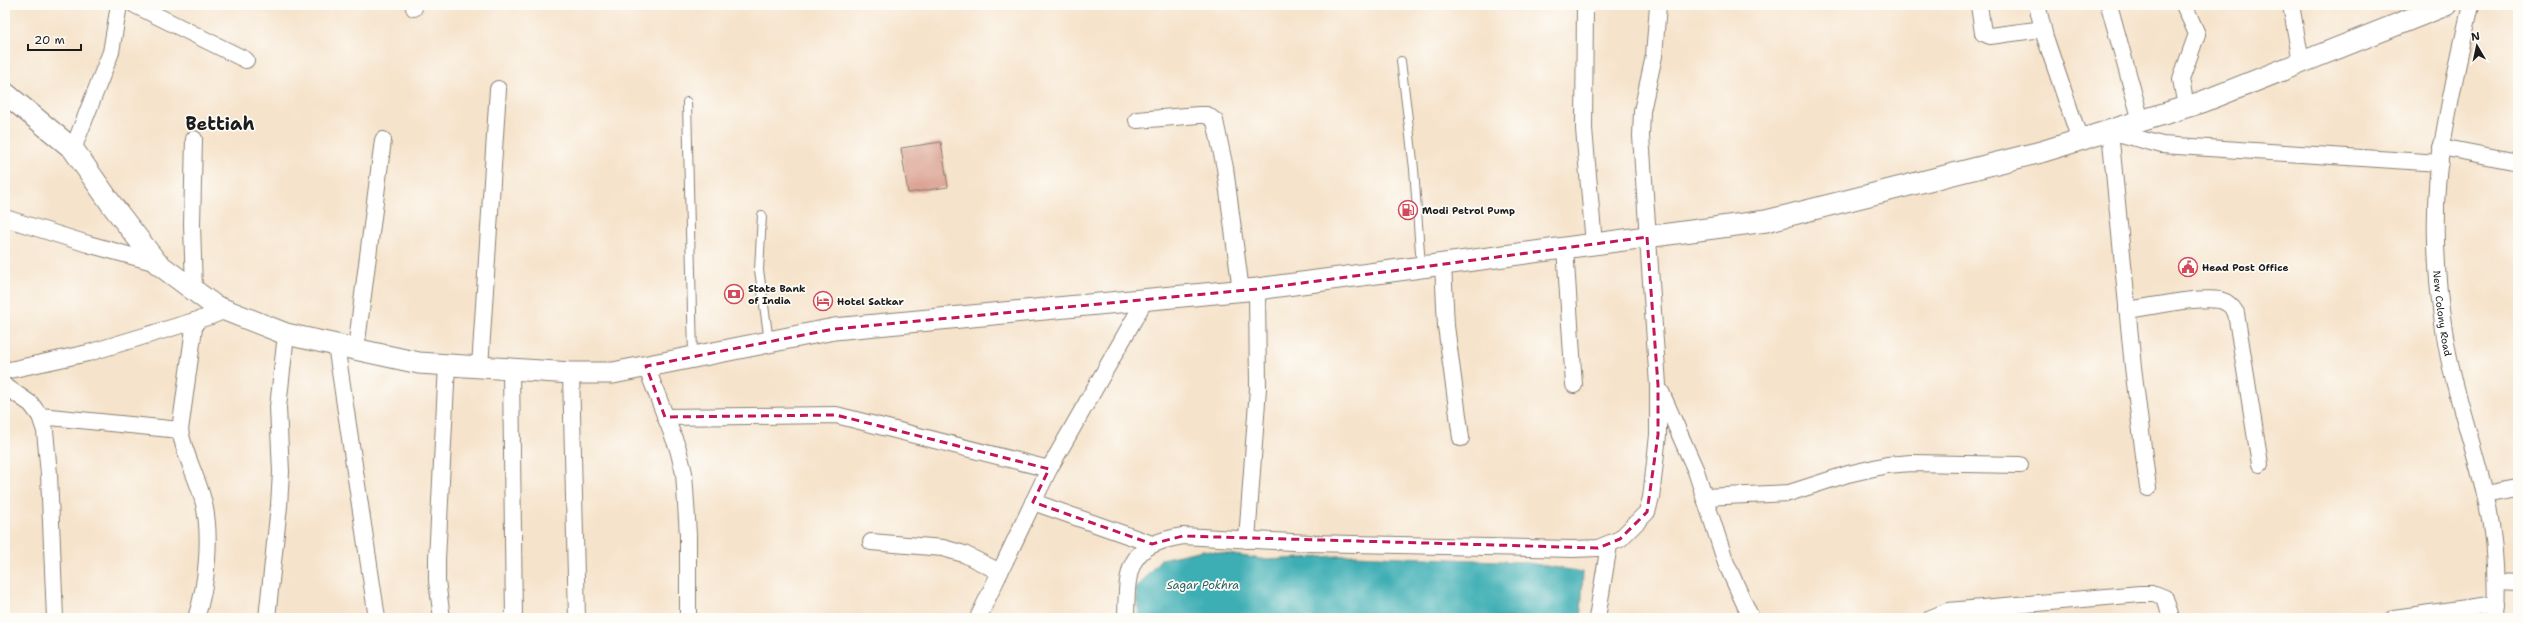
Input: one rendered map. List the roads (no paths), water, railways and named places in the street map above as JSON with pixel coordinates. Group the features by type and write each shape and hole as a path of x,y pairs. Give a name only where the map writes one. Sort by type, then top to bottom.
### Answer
{"street":[{"path":"74,150 111,52 119,5"},
{"path":"135,5 246,60"},
{"path":"1585,5 1584,129 1594,244"},
{"path":"1126,618 1128,578 1134,559 1158,541 1183,536 1247,540 1573,549 1609,545 1637,524 1647,512 1651,498 1658,435 1658,385 1641,159 1642,111 1654,56 1658,5"},
{"path":"1979,5 1980,25 1983,33 1990,36 2043,29"},
{"path":"2037,5 2043,29 2080,140"},
{"path":"2108,5 2141,121"},
{"path":"2184,5 2198,34 2181,79 2186,107"},
{"path":"2291,5 2301,62"},
{"path":"5,93 74,150 112,205 157,263 215,306 286,334 419,363 571,374 613,373 834,329 1249,290 1766,221 2033,154 2186,107 2446,5"},
{"name":"New Colony Road","path":"2471,5 2442,147 2437,203 2438,259 2444,330 2460,402 2485,494 2493,536 2497,582 2496,611"},
{"path":"480,367 498,89"},
{"path":"1137,120 1199,115 1207,116 1215,121 1249,290 1258,388 1247,540"},
{"path":"2110,131 2162,145 2440,163"},
{"path":"2110,131 2127,310 2148,488"},
{"path":"194,139 192,224 194,290"},
{"path":"377,618 346,347 383,140"},
{"path":"2442,147 2518,162"},
{"path":"5,218 88,244 157,263"},
{"path":"1565,248 1574,385"},
{"path":"1443,264 1446,326 1461,438"},
{"path":"978,618 1049,469 1145,300"},
{"path":"2127,310 2202,300 2220,300 2231,304 2236,313 2260,464"},
{"path":"5,371 88,353 195,321 226,310"},
{"path":"195,321 180,430 183,444 204,501 207,522 204,586 196,618"},
{"path":"267,618 273,576 280,499 281,472 278,407 286,334"},
{"path":"442,618 437,581 437,559 447,365"},
{"path":"646,366 684,473 688,535 688,618"},
{"path":"511,370 514,618"},
{"path":"571,374 577,618"},
{"path":"1658,385 1696,471 1726,563 1751,618"},
{"path":"5,386 31,404 40,416 45,431 49,474 55,618"},
{"path":"665,417 836,415 1049,469"},
{"path":"40,416 180,430"},
{"path":"1704,497 1789,493 1848,474 1887,465 1911,463 2020,465"},
{"path":"2485,494 2518,488"},
{"path":"1033,502 1152,544"},
{"path":"870,542 943,548 964,554 1000,572"},
{"path":"1597,618 1609,545"},
{"path":"2497,582 2518,584"},
{"path":"1931,618 1948,610 2140,594 2155,594 2165,598 2171,618"},
{"path":"2394,618 2496,611"}],"lane":[{"path":"1401,62 1414,169 1421,267"},
{"path":"687,102 693,357"},
{"path":"762,215 759,270 770,342"}],"water":[{"name":"Sagar Pokhra","path":"1203,550 1267,560 1355,555 1522,562 1583,572 1581,618 1139,618 1136,589 1161,559"}],"place":[{"name":"Modi Petrol Pump","path":"1408,210"},
{"name":"Head Post Office","path":"2188,267"},
{"name":"State Bank of India","path":"734,294"},
{"name":"Hotel Satkar","path":"823,301"}],"district":[{"name":"Bettiah","path":"220,124"}]}
